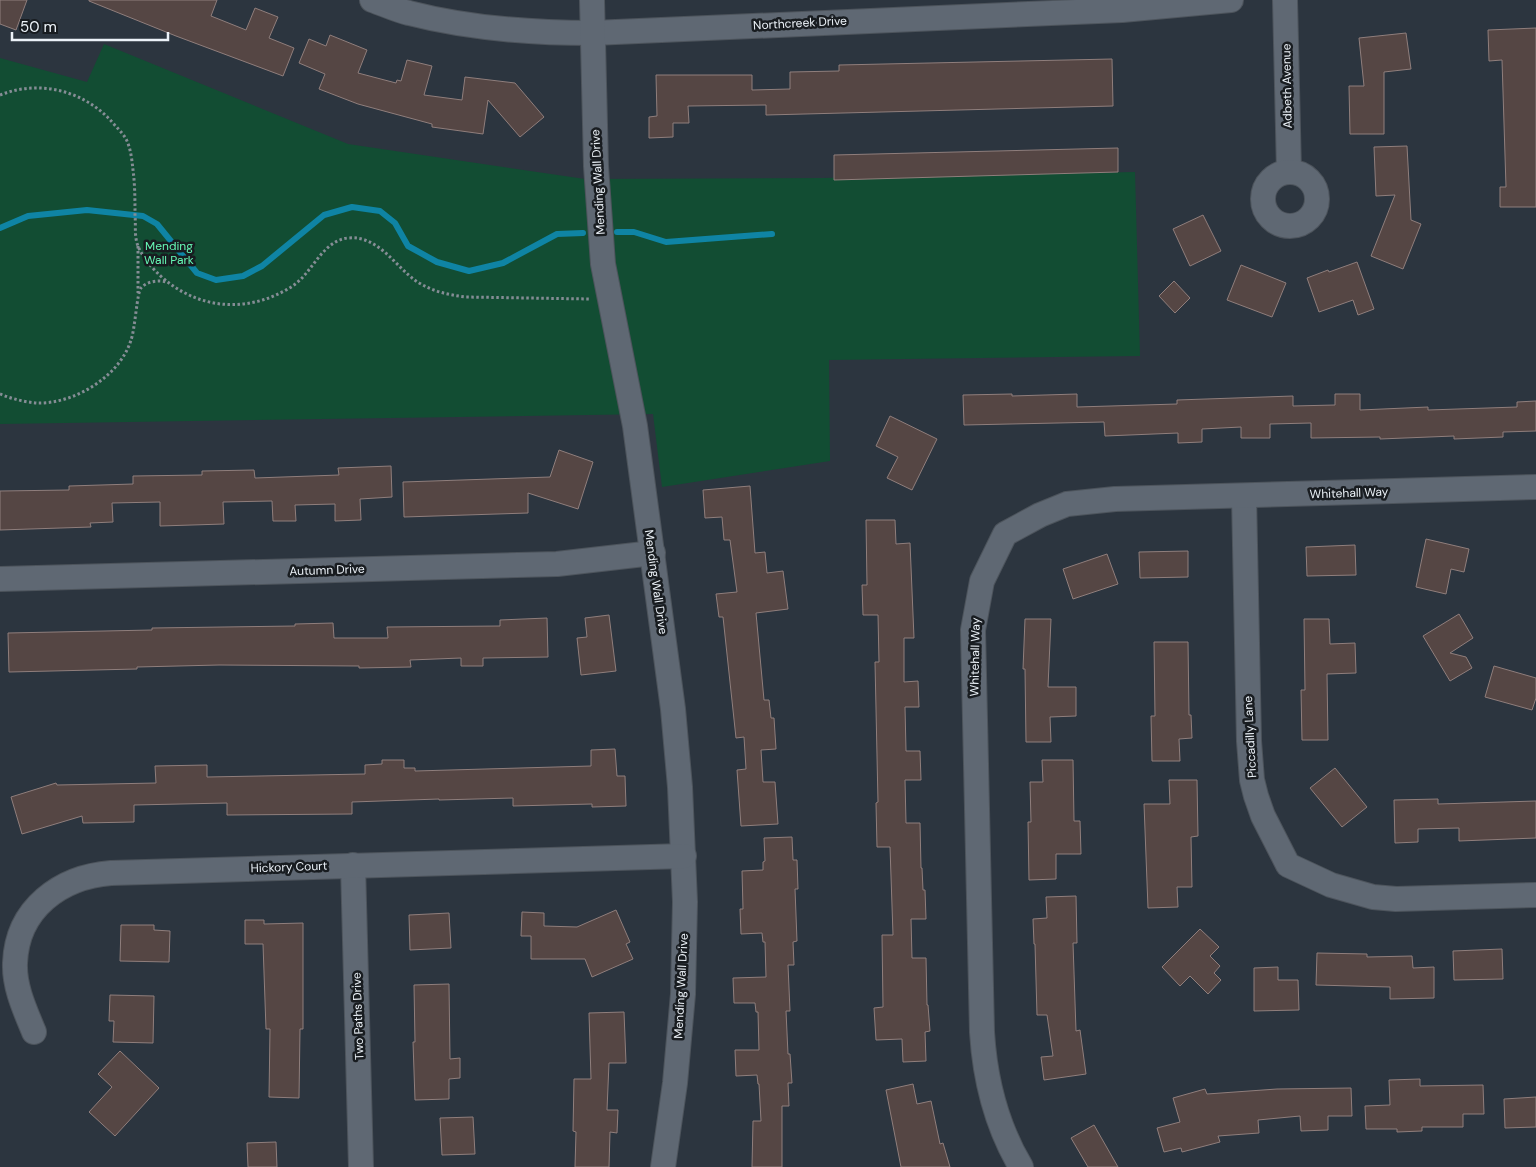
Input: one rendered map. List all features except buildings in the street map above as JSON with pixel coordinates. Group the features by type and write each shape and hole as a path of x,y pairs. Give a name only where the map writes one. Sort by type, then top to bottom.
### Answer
{"street":[{"name":"Northcreek Drive","path":"372,0 408,13 455,22 548,33 593,33 854,10 1008,7 1122,10 1231,0"},
{"name":"Mending Wall Drive","path":"592,0 598,216 603,264 635,426 673,709 684,856 683,994 674,1091 663,1167"},
{"name":"Adbeth Avenue","path":"1285,0 1289,172"},
{"name":"Whitehall Way","path":"1021,1167 1012,1151 995,1110 984,1057 972,630 982,581 1006,534 1067,504 1115,499 1536,487"},
{"name":"Piccadilly Lane","path":"1244,496 1249,740 1252,780 1263,816 1288,865 1339,888 1372,897 1396,899 1536,895"},
{"name":"Autumn Drive","path":"0,580 556,564 652,553"},
{"name":"Hickory Court","path":"34,1032 17,982 15,963 21,936 30,917 44,900 68,883 95,874 684,856"},
{"name":"Two Paths Drive","path":"353,865 362,1167"}],"path":[{"path":"0,95 22,88 64,91 78,96 107,117 127,141 132,164 138,246 136,323 127,351 120,362 108,374 78,394 51,402 37,403 0,394"},
{"path":"138,293 142,287 160,280 203,300 221,304 247,305 261,302 288,290 300,281 324,252 338,241 347,238 357,238 376,245 401,269 417,281 450,296 610,299"},
{"path":"138,246 156,271 169,283"}],"green space":[{"name":"Mending Wall Park","path":"104,44 348,144 585,179 823,178 1135,172 1140,356 829,360 830,461 662,487 653,414 0,424 0,58 87,82"}],"waterway":[{"path":"0,228 28,216 87,210 143,216 157,224 197,273 216,280 243,276 262,266 324,215 352,207 380,211 395,223 408,246 437,262 469,271 503,263 557,234 583,233"},
{"path":"617,232 634,232 666,242 772,234"}]}
